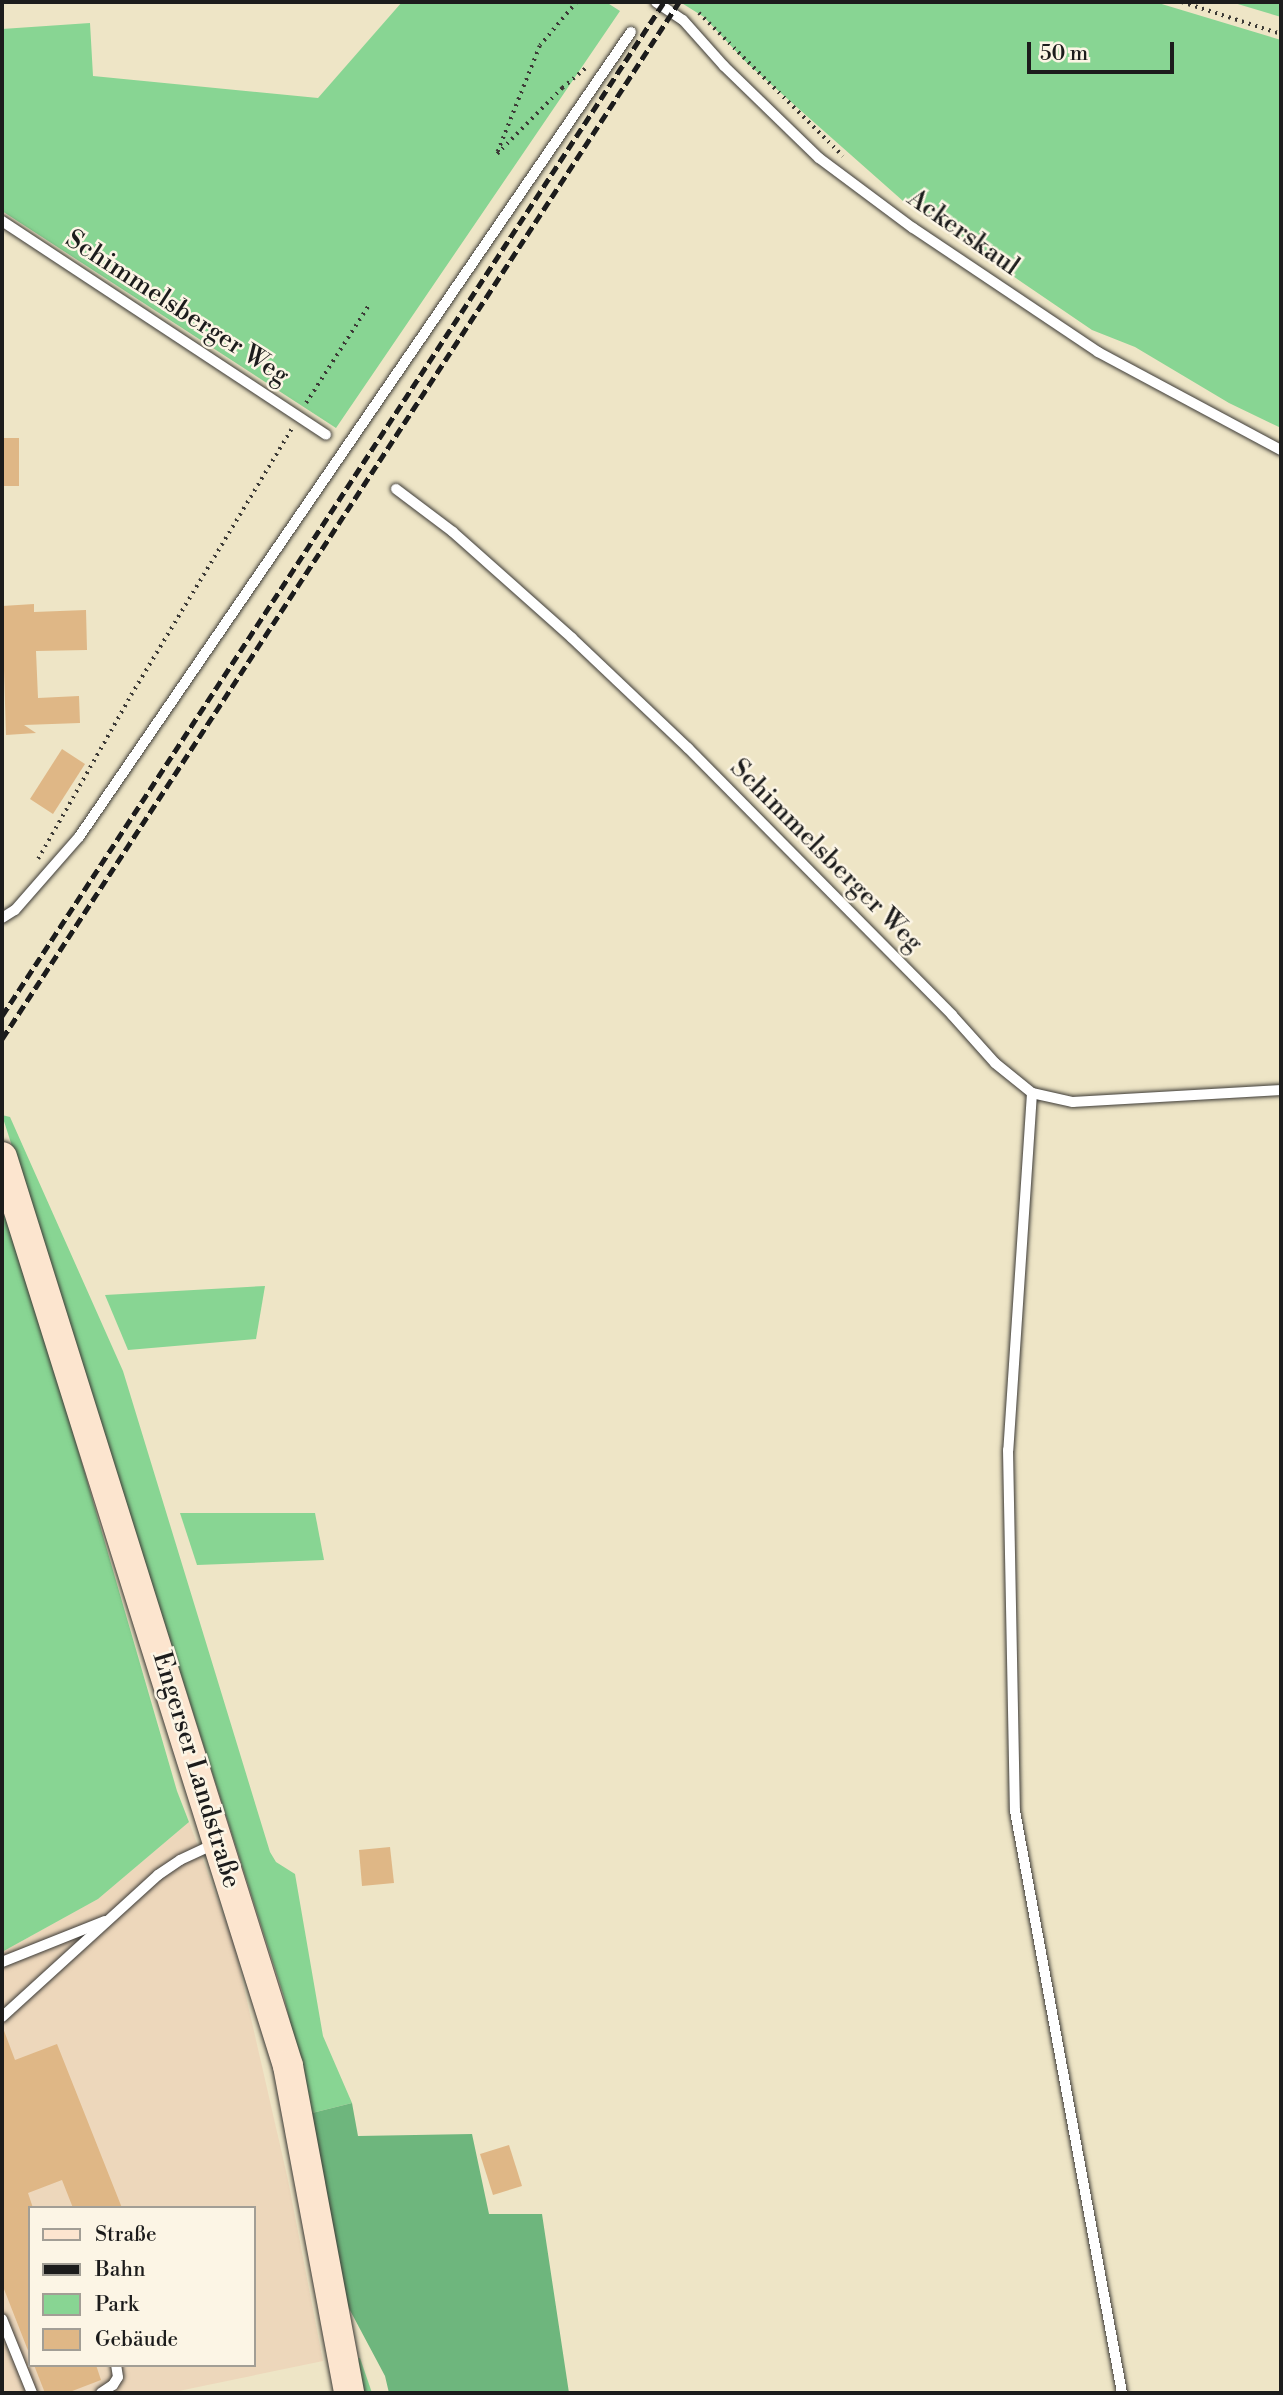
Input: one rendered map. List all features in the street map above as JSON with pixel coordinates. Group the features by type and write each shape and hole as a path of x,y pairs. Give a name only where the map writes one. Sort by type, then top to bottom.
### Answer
{"main road":[{"name":"Engerser Landstraße","path":"2,1157 288,2066 349,2393"}],"lane":[{"name":"Ackerskaul","path":"656,2 683,20 723,66 819,158 914,228 1098,352 1281,450"},
{"path":"2,918 15,910 79,837 631,32"},
{"name":"Schimmelsberger Weg","path":"2,221 326,435"},
{"name":"Schimmelsberger Weg","path":"396,489 453,532 591,656 698,758 952,1015 995,1063 1032,1093 1073,1102 1281,1090"},
{"path":"1032,1093 1009,1450 1015,1811 1122,2393"},
{"path":"2,2017 180,1860 219,1842"},
{"path":"2,1962 58,1937 111,1919"},
{"path":"2,2319 32,2393"},
{"path":"101,2393 118,2377 116,2367"}],"path":[{"path":"577,2 540,46 497,154 562,88 598,58"},
{"path":"1182,2 1281,34"},
{"path":"694,10 845,158"},
{"path":"34,867 117,719 369,305"}],"shaded area":[{"path":"189,1822 234,1944 288,2180 323,2361 169,2393 2,2393 2,1952 98,1899"}],"green space":[{"path":"402,2 606,2 620,11 336,428 2,211 2,29 90,23 93,76 318,98"},
{"path":"680,2 1155,2 1281,40 1281,428 1229,403 1135,347 1092,330 903,201 747,63 704,17"},
{"path":"1231,2 1281,2 1281,17"},
{"path":"2,1115 10,1117 123,1371 270,1852 276,1862 295,1874 323,2036 352,2103 312,2113 284,1997"},
{"path":"2,1207 68,1415 177,1791 189,1822 98,1899 2,1952"},
{"path":"265,1286 256,1339 128,1350 105,1295"},
{"path":"180,1513 315,1513 324,1560 197,1565"},
{"path":"352,2103 358,2136 472,2134 489,2214 542,2214 569,2393 389,2393 385,2376 344,2299 312,2113"},
{"path":"360,2358 372,2393 362,2393 356,2359"}],"building":[{"path":"2,438 19,438 19,486 2,486"},
{"path":"34,604 34,612 86,610 87,650 36,651 38,698 79,696 80,723 24,725 36,733 6,735 2,606"},
{"path":"62,749 85,764 53,814 30,799"},
{"path":"390,1847 394,1883 362,1886 359,1850"},
{"path":"3,2028 15,2060 57,2044 121,2206 72,2206 62,2180 28,2193 32,2206 28,2206 28,2350 2,2284"},
{"path":"509,2145 522,2186 493,2195 480,2154"},
{"path":"35,2367 97,2367 101,2380 67,2393 45,2393"}],"railway":[{"path":"2,1016 664,2"},
{"path":"2,1039 679,2"}]}
